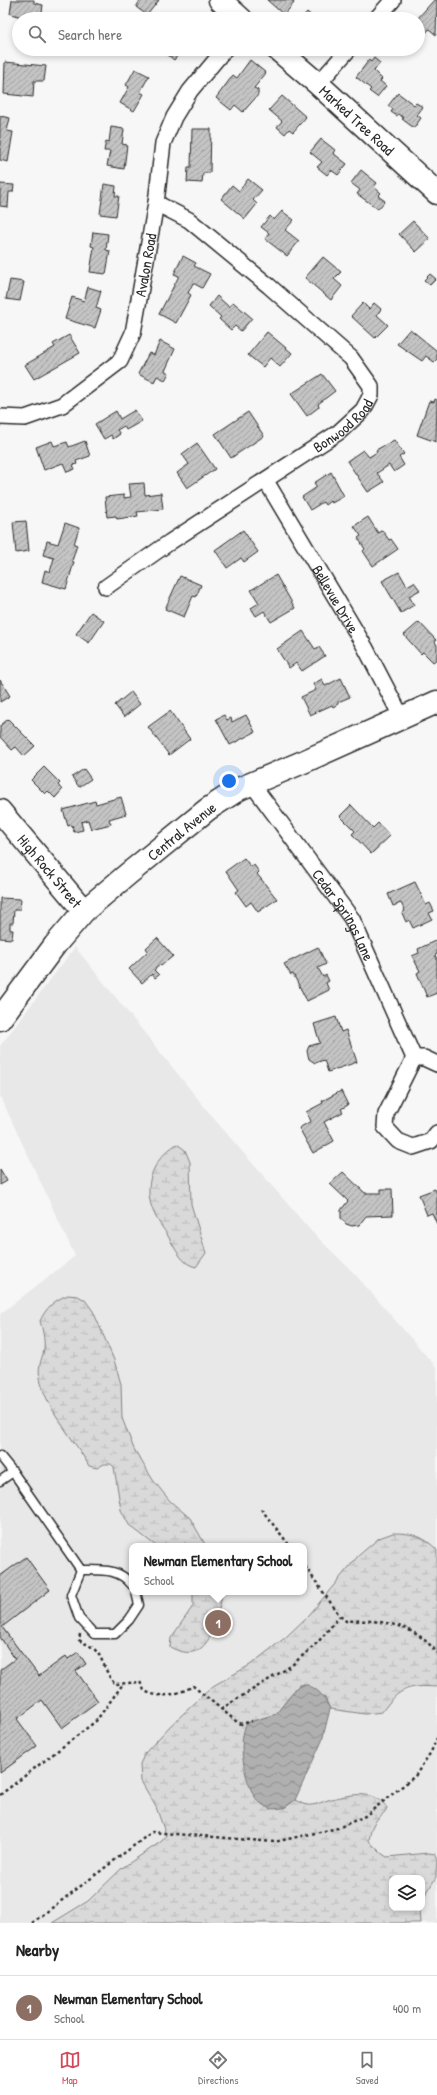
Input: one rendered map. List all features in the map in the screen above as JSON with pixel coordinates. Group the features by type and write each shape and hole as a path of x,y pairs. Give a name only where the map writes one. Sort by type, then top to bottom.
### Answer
{"main road":[{"path":"220,0 233,12"},
{"name":"Marked Tree Road","path":"285,56 437,192"},
{"name":"Central Avenue","path":"0,1019 55,945 84,912 208,809 239,789 437,702"},
{"name":"High Rock Street","path":"0,811 84,912"}],"street":[{"path":"382,12 393,0"},
{"name":"Avalon Road","path":"0,417 25,418 62,405 120,361 133,333 156,203 163,143 190,91 219,56"},
{"path":"318,84 343,56"},
{"name":"Bonwood Road","path":"106,587 170,542 266,481 339,432 363,410 371,395 371,386 351,358 269,286 189,220 156,203"},
{"name":"Bellevue Drive","path":"266,481 365,647 402,718"},
{"name":"Cedar Springs Lane","path":"252,784 352,919 414,1058"},
{"path":"437,1064 424,1058 414,1058 386,1114 385,1127 398,1141 413,1146 431,1141 437,1133"}],"lane":[{"path":"0,1456 13,1472 81,1570"},
{"path":"0,1481 13,1472"},
{"path":"81,1570 114,1572 126,1578 129,1582"},
{"path":"81,1570 71,1595 79,1618 94,1634 115,1634 129,1620 139,1605 137,1595"}],"path":[{"path":"261,1509 288,1543"},
{"path":"307,1569 340,1616 346,1621 369,1620 402,1626 431,1645 437,1653"},
{"path":"221,1709 291,1666 318,1642 340,1616"},
{"path":"85,1624 80,1629 79,1640 96,1650 104,1669 114,1684 140,1682 144,1690 158,1695 178,1693 193,1686 237,1722 247,1723 252,1721"},
{"path":"0,1795 96,1721 124,1684"},
{"path":"32,1923 152,1832 274,1842 338,1828 366,1816 415,1776 431,1752 437,1738"}],"shaded area":[{"path":"75,947 215,1120 311,1231 354,1273 437,1368 437,1923 0,1923 0,1314 75,1256 0,1096 0,1046"}],"green space":[{"path":"177,1144 185,1150 190,1162 191,1204 206,1253 196,1267 186,1263 179,1255 154,1213 149,1193 149,1184 152,1174 161,1157"},
{"path":"68,1295 78,1296 85,1300 93,1311 114,1360 121,1384 122,1418 134,1449 153,1480 170,1501 190,1518 204,1543 152,1543 129,1525 121,1510 114,1467 111,1464 104,1464 97,1468 89,1466 47,1400 39,1375 44,1346 40,1321 51,1305"},
{"path":"393,1533 417,1536 427,1541 437,1550 437,1687 419,1687 405,1690 399,1693 382,1712 365,1714 330,1709 325,1698 304,1684 298,1686 276,1714 247,1723 242,1748 284,1808 295,1800 306,1805 310,1805 344,1796 368,1795 382,1802 387,1808 374,1824 369,1841 381,1853 387,1857 428,1853 436,1854 436,1877 425,1896 425,1875 389,1875 389,1911 419,1911 420,1923 52,1923 88,1901 122,1868 162,1841 166,1835 156,1807 141,1781 140,1764 145,1753 170,1726 213,1686 250,1665 286,1637 310,1614 358,1556 379,1538"},
{"path":"193,1595 222,1595 214,1627 203,1646 195,1651 184,1652 170,1647 171,1638 193,1606"}],"water":[{"path":"304,1684 317,1690 330,1709 322,1741 295,1800 284,1808 270,1809 256,1799 248,1781 242,1750 244,1731 247,1723 276,1714 298,1686"}],"building":[{"path":"12,0 34,0 34,3 43,5 42,12 12,12 12,14 10,14"},
{"path":"138,0 159,0 149,12 143,12 136,7 140,1"},
{"path":"267,0 292,0 294,3 286,12 281,12"},
{"path":"434,0 437,0 436,35 429,29 426,33 425,32 425,12 423,12"},
{"path":"169,56 177,56 174,60"},
{"path":"374,58 380,63 374,71 382,79 380,81 386,86 377,97 369,91 371,89 356,77 369,60 371,62"},
{"path":"250,60 266,73 254,88 258,90 258,95 243,112 235,105 231,110 216,98 233,75 237,78"},
{"path":"5,62 46,66 44,81 34,81 33,97 4,94"},
{"path":"135,69 149,76 140,92 144,94 134,111 120,103 129,87 126,85"},
{"path":"398,93 414,105 416,103 423,107 417,115 421,118 414,128 402,119 404,118 391,112 393,109 388,106"},
{"path":"282,96 306,117 293,132 289,129 285,134 277,127 282,121 269,110"},
{"path":"0,116 10,118 7,131 13,132 8,162 0,160"},
{"path":"111,127 124,129 122,144 127,145 124,169 107,166 110,151 104,151 106,141 109,142"},
{"path":"192,129 211,129 210,173 203,173 202,183 187,182 188,167 191,167"},
{"path":"321,139 335,150 333,153 347,164 338,175 331,170 327,175 317,167 322,162 310,152"},
{"path":"361,170 377,183 374,187 381,193 378,196 385,201 378,209 357,194 360,190 351,183"},
{"path":"248,179 262,190 253,200 257,204 245,219 221,199 232,185 239,191"},
{"path":"0,184 14,185 13,192 9,192 8,207 0,206"},
{"path":"104,184 116,186 115,196 119,196 116,216 100,214"},
{"path":"282,211 294,220 285,230 299,241 287,256 265,239 269,233 261,227 270,216 274,220"},
{"path":"413,221 430,239 416,252 399,234"},
{"path":"93,232 108,234 106,250 110,251 106,274 90,272 94,247 91,246"},
{"path":"183,256 196,263 194,266 210,274 202,288 193,283 188,293 191,295 176,323 159,314 179,276 174,274"},
{"path":"323,257 341,272 334,279 342,286 331,300 305,278"},
{"path":"430,274 436,279 430,285 424,280"},
{"path":"10,280 24,282 20,301 6,299"},
{"path":"88,287 101,291 96,308 101,310 95,328 65,319 72,297 84,301"},
{"path":"217,296 229,307 233,302 252,318 241,331 235,326 231,330 219,319 221,317 209,306"},
{"path":"363,303 369,309 374,303 381,309 377,315 388,325 375,338 351,316"},
{"path":"410,329 437,351 437,359 434,362 426,356 422,361 397,344"},
{"path":"267,332 292,353 280,367 270,358 263,367 248,355"},
{"path":"69,335 80,353 34,379 25,365 55,347 53,344"},
{"path":"160,341 175,349 165,371 169,373 165,380 157,376 154,382 138,374 149,353 154,355"},
{"path":"322,374 335,391 318,404 319,407 307,416 291,394"},
{"path":"435,399 437,400 436,442 417,435 429,401 434,402"},
{"path":"135,410 142,421 126,430 124,426 117,430 120,434 113,439 111,435 104,439 95,424 116,411 120,419"},
{"path":"248,412 264,436 231,458 215,434"},
{"path":"394,440 404,454 399,457 404,465 394,472 389,465 377,473 384,482 368,492 347,461 363,450 369,457 377,452 376,450"},
{"path":"52,441 54,446 67,442 69,447 85,441 90,456 76,461 77,464 73,465 75,469 67,472 63,463 44,470 36,447"},
{"path":"197,443 215,469 187,488 177,473 189,464 182,454"},
{"path":"331,472 344,496 332,503 330,501 325,505 323,502 310,510 302,497 317,487 314,483"},
{"path":"144,483 145,495 161,493 163,509 137,512 138,516 117,519 116,516 107,517 105,497 124,495 124,498 131,497 129,484"},
{"path":"368,517 378,533 382,530 398,549 373,566 363,551 365,549 358,538 361,536 354,526"},
{"path":"26,521 29,551 16,553 13,522"},
{"path":"65,523 79,528 74,544 77,545 72,561 74,562 66,589 42,582 45,570 50,572 54,558 43,555 47,541 58,544"},
{"path":"243,530 258,552 244,562 241,558 227,568 215,550"},
{"path":"399,572 407,586 414,582 420,590 409,596 414,605 401,613 382,581"},
{"path":"276,575 295,608 271,622 264,611 256,616 251,608 259,603 251,590"},
{"path":"180,576 201,585 196,597 193,596 184,617 165,609"},
{"path":"91,612 104,621 89,643 76,634"},
{"path":"419,622 436,640 437,659 433,662 423,652 421,654 404,635"},
{"path":"303,631 315,649 319,647 325,656 302,671 296,663 289,668 277,649"},
{"path":"341,678 350,697 338,702 338,704 333,707 332,705 310,715 301,697 316,690 313,684 322,679 325,686"},
{"path":"0,680 10,696 0,702"},
{"path":"131,692 140,704 124,717 115,705"},
{"path":"170,711 190,739 169,755 148,727"},
{"path":"224,715 227,720 231,718 232,722 246,715 255,732 230,745 216,719"},
{"path":"8,719 35,746 24,756 16,747 12,750 0,737 0,726"},
{"path":"44,767 60,783 58,785 62,790 55,798 48,791 45,794 31,780"},
{"path":"84,769 91,779 79,787 72,777"},
{"path":"121,797 126,814 109,819 111,824 91,829 88,820 81,822 83,830 74,832 72,825 68,826 63,810 95,801 96,804"},
{"path":"351,805 373,828 378,823 390,836 371,854 352,834 355,831 340,816"},
{"path":"244,858 251,867 254,865 259,872 257,874 277,899 258,912 251,902 246,906 236,892 239,890 226,871"},
{"path":"415,882 426,905 430,903 434,911 429,913 432,919 413,928 409,920 406,922 402,913 405,911 401,903 393,906 388,894"},
{"path":"0,898 21,899 20,910 14,910 13,923 10,923 10,930 13,930 12,939 0,938"},
{"path":"157,938 173,956 154,970 159,975 155,978 152,974 142,983 129,969 148,951 146,948"},
{"path":"437,940 437,954 435,955 437,959 437,993 427,997 417,973 420,971 412,956 419,953 418,949"},
{"path":"318,947 326,964 318,968 323,977 326,975 329,981 326,983 329,990 307,1001 293,974 291,975 284,964"},
{"path":"336,1017 341,1032 346,1030 357,1062 328,1072 324,1060 315,1063 309,1059 307,1051 309,1046 320,1043 314,1024"},
{"path":"341,1091 348,1105 341,1109 343,1112 324,1122 334,1141 313,1153 299,1128 311,1121 306,1112 323,1103 322,1101"},
{"path":"0,1169 7,1181 0,1185"},
{"path":"343,1172 365,1193 381,1193 381,1189 392,1189 393,1215 366,1216 359,1225 352,1226 346,1224 341,1218 341,1210 348,1201 330,1184"},
{"path":"435,1189 437,1194 437,1224 432,1213 427,1215 419,1195"},
{"path":"26,1557 50,1590 2,1627 39,1676 66,1656 68,1659 78,1652 86,1664 76,1671 98,1701 62,1728 42,1700 17,1719 37,1746 0,1773 0,1670 15,1659 0,1637 0,1576"}],"place":[{"name":"Newman Elementary School","path":"218,1623"}]}
